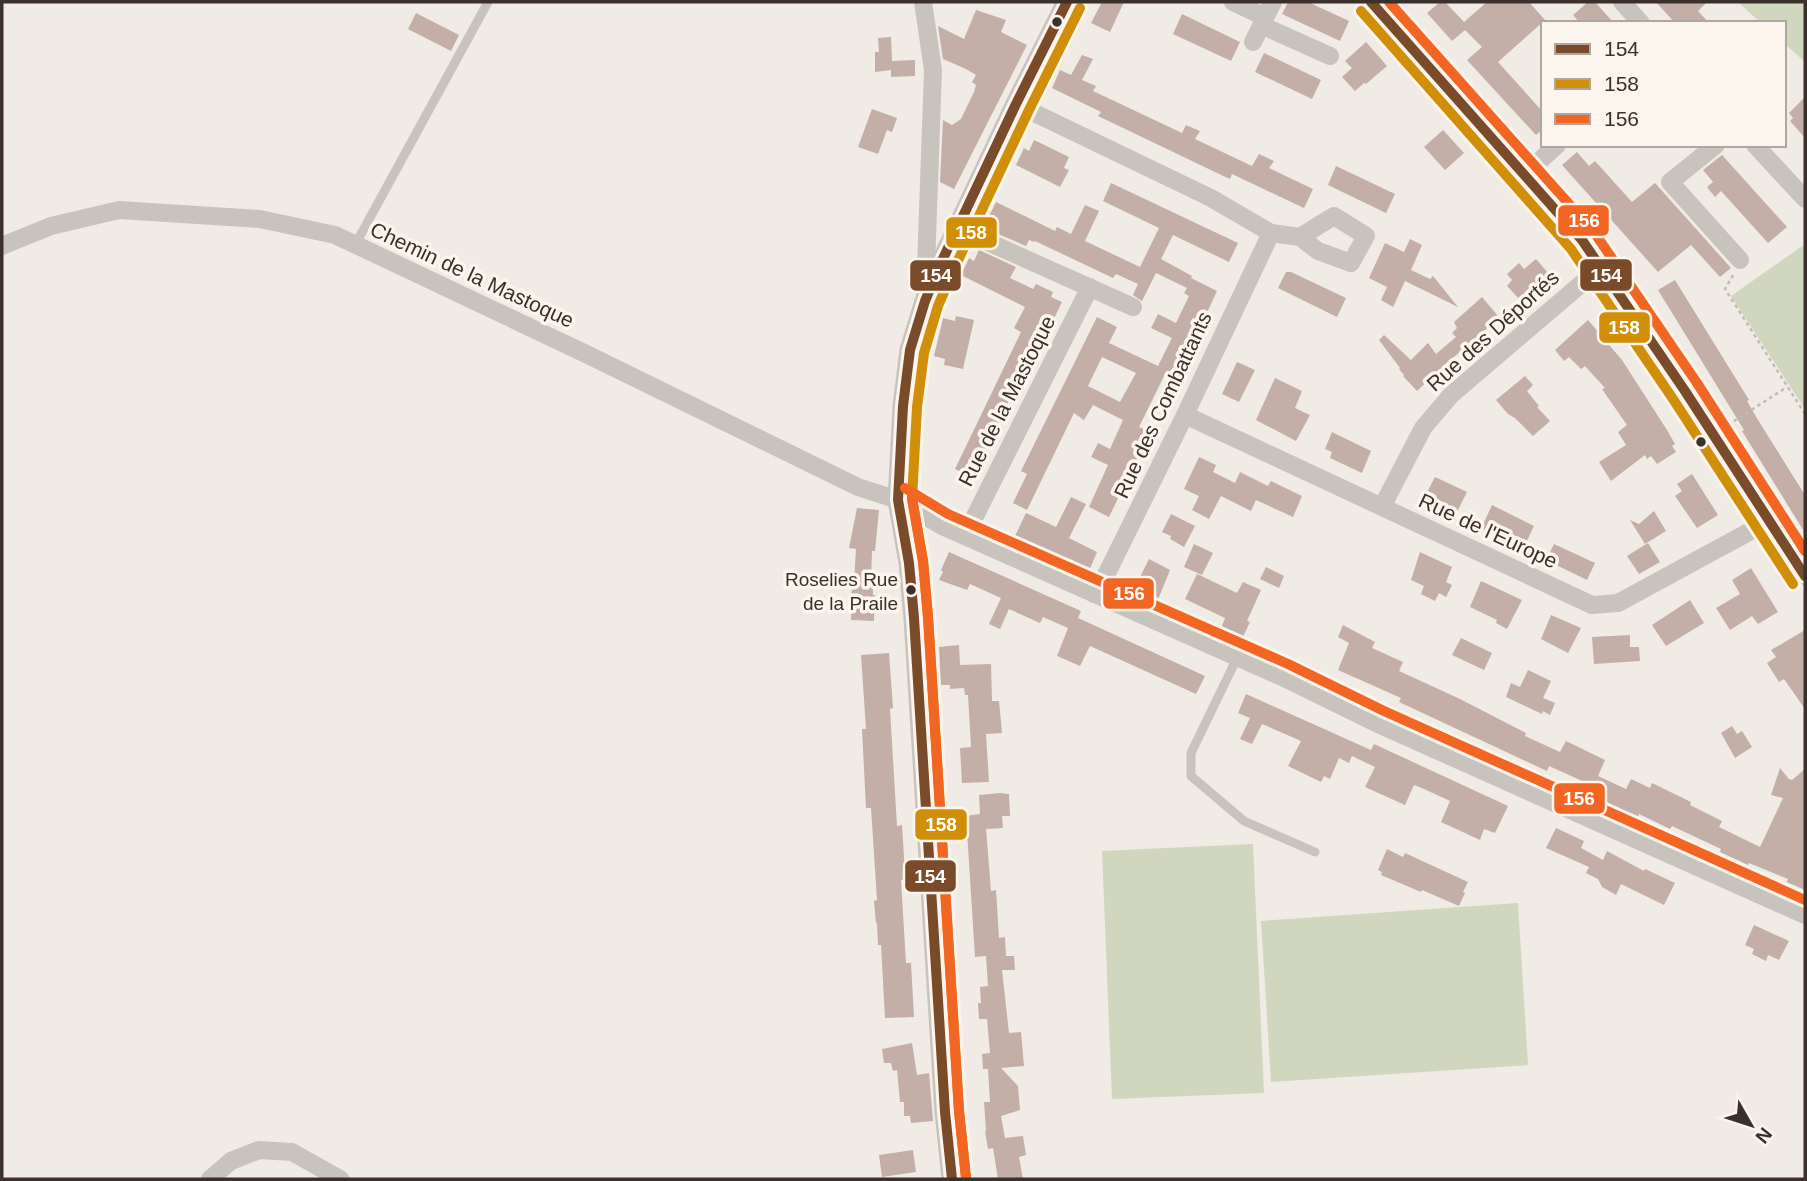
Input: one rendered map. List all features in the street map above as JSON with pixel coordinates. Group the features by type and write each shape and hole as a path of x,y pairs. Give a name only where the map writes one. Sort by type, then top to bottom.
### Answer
{"street":[{"path":"923,2 933,69 925,301"},
{"path":"952,1179 945,1112 914,618 909,563 898,500 903,406 909,350 925,301 1016,104 1067,2"},
{"path":"1233,2 1266,14 1330,56"},
{"path":"1371,2 1582,240 1714,435 1805,576"},
{"path":"1622,2 1639,21"},
{"path":"1253,42 1266,14"},
{"path":"1016,104 1211,198 1271,233 1300,237"},
{"path":"1524,175 1555,147"},
{"path":"1714,147 1670,182 1740,260"},
{"path":"1757,147 1805,199"},
{"name":"Chemin de la Mastoque","path":"2,246 51,226 118,210 260,219 335,235 858,487 898,500 942,526 1805,915"},
{"name":"Rue des Combattants","path":"1094,594 1185,415 1271,233"},
{"path":"979,238 1133,307"},
{"name":"Rue des Déportés","path":"1382,507 1423,428 1451,395 1601,267"},
{"name":"Rue de la Mastoque","path":"965,536 1090,286"},
{"name":"Rue de l'Europe","path":"1185,415 1592,605 1618,603 1769,521"},
{"path":"210,1179 231,1161 259,1150 292,1152 340,1179"}],"lane":[{"path":"355,245 488,2"},
{"path":"1237,658 1191,753 1191,776 1244,821 1315,852"}],"path":[{"path":"1740,260 1725,289 1805,414"},
{"path":"1714,435 1787,387"}],"green space":[{"path":"1738,2 1805,2 1805,62 1786,45 1786,21 1759,21"},
{"path":"1805,244 1805,409 1731,296"},
{"path":"1253,844 1264,1093 1112,1099 1102,851"},
{"path":"1518,903 1528,1065 1271,1082 1261,921"}],"building":[{"path":"1102,2 1124,2 1110,32 1091,23"},
{"path":"1288,2 1308,2 1349,21 1340,41 1282,14"},
{"path":"1440,2 1445,2 1464,22 1487,2 1529,2 1545,20 1498,62 1541,110 1541,131 1536,135 1467,60 1482,47 1465,30 1452,41 1427,13"},
{"path":"1588,2 1595,2 1612,21 1578,21 1573,15"},
{"path":"1656,2 1707,2 1698,11 1707,21 1673,21"},
{"path":"976,10 1006,20 1001,32 1027,45 954,189 940,182 943,120 952,125 961,119 974,92 976,85 972,82 976,75 943,59 938,26 964,39"},
{"path":"416,13 459,35 451,51 408,29"},
{"path":"1182,14 1240,42 1231,61 1173,34"},
{"path":"891,37 892,61 915,60 915,76 891,77 891,70 875,72 875,52 879,52 878,38"},
{"path":"1366,42 1387,66 1355,91 1342,77 1352,68 1345,61"},
{"path":"1264,53 1321,80 1312,99 1255,72"},
{"path":"1082,55 1093,59 1082,80 1096,86 1093,91 1182,133 1186,125 1200,131 1195,139 1252,166 1259,154 1274,161 1269,168 1313,189 1304,208 1232,174 1230,179 1215,172 1098,116 1101,112 1052,88 1060,70 1071,75"},
{"path":"1805,97 1805,138 1790,121 1793,118 1789,113"},
{"path":"872,109 897,118 892,132 887,130 878,154 858,147"},
{"path":"1443,130 1464,153 1445,170 1424,147"},
{"path":"1034,140 1069,157 1064,168 1069,170 1060,187 1016,165 1024,148 1029,151"},
{"path":"1577,152 1589,166 1595,161 1632,202 1655,183 1731,268 1720,277 1691,245 1658,272 1562,165"},
{"path":"1722,155 1787,227 1768,243 1721,191 1715,197 1707,187 1713,182 1703,170"},
{"path":"1336,166 1395,194 1386,213 1328,185"},
{"path":"1111,183 1238,243 1229,262 1173,235 1161,259 1217,291 1177,377 1166,372 1139,427 1150,432 1109,517 1089,507 1108,465 1091,457 1098,443 1110,449 1123,420 1093,405 1084,420 1074,413 1027,510 1013,503 1027,474 1021,471 1097,317 1117,327 1109,343 1158,366 1172,338 1151,328 1158,314 1176,323 1189,296 1184,293 1187,288 1156,273 1142,301 1133,295 1138,284 1116,274 1113,278 1035,241 1029,240 1026,246 989,230 993,220 988,218 996,202 1055,231 1057,227 1071,234 1085,205 1099,211 1085,241 1140,267 1159,228 1103,201","holes":["1102,357 1136,373 1120,402 1088,386"]},
{"path":"1410,239 1422,245 1411,270 1430,279 1433,276 1458,307 1405,281 1393,307 1381,300 1387,287 1369,278 1385,243 1404,252"},
{"path":"979,250 1016,267 1010,278 1033,289 1036,284 1053,292 1051,297 1062,302 1045,337 1041,336 971,477 955,469 1021,332 1014,328 1025,307 961,275 969,258 974,261"},
{"path":"1536,259 1549,274 1521,301 1507,286 1512,280 1507,274 1519,263 1524,269"},
{"path":"1286,272 1346,298 1337,317 1278,288"},
{"path":"1675,280 1805,495 1805,533 1658,290"},
{"path":"1482,297 1498,316 1494,322 1417,391 1403,376 1379,340 1384,335 1411,360 1428,343 1436,354 1456,337 1452,333 1457,328 1454,322"},
{"path":"956,316 974,320 963,369 944,365 945,359 934,356 943,318 955,321"},
{"path":"1588,320 1622,360 1675,444 1672,446 1676,452 1657,464 1651,456 1647,459 1645,455 1611,481 1599,462 1626,445 1618,432 1627,425 1602,389 1605,388 1585,366 1581,369 1569,357 1564,361 1555,350"},
{"path":"1237,362 1255,370 1239,402 1222,394"},
{"path":"1525,376 1533,385 1527,391 1550,421 1533,436 1496,400"},
{"path":"1275,378 1302,391 1295,408 1310,415 1296,441 1256,420"},
{"path":"1332,432 1371,451 1362,473 1330,458 1332,452 1325,449"},
{"path":"1199,457 1216,465 1213,472 1235,483 1240,472 1268,486 1271,481 1302,496 1293,517 1256,500 1251,511 1221,496 1209,519 1192,510 1199,496 1184,489"},
{"path":"1692,474 1718,515 1697,528 1675,496 1682,491 1677,484"},
{"path":"1435,477 1467,492 1454,518 1422,502"},
{"path":"1071,497 1086,504 1069,538 1097,552 1089,571 1015,536 1026,513 1056,527"},
{"path":"1492,505 1534,526 1523,549 1481,529"},
{"path":"857,508 879,510 875,551 872,551 874,621 851,620 856,549 849,548"},
{"path":"1654,511 1666,531 1645,544 1630,520 1639,524"},
{"path":"1171,514 1195,526 1184,547 1162,532"},
{"path":"1648,543 1660,562 1639,574 1627,556"},
{"path":"1194,544 1213,553 1202,575 1184,567"},
{"path":"1554,544 1595,563 1587,580 1546,560"},
{"path":"949,552 1081,611 1078,618 1205,676 1196,694 1090,646 1080,666 1057,656 1068,628 1043,617 1040,623 1009,609 1000,629 989,624 1001,598 970,584 967,590 939,580"},
{"path":"1420,552 1452,567 1446,582 1452,585 1446,597 1439,593 1435,601 1421,594 1424,586 1411,580"},
{"path":"1149,559 1170,570 1157,602 1133,591"},
{"path":"1266,567 1284,576 1279,588 1260,579"},
{"path":"1751,568 1778,612 1758,624 1752,616 1730,630 1716,608 1740,594 1732,580"},
{"path":"1197,574 1237,593 1243,582 1261,590 1241,641 1220,631 1225,618 1185,599"},
{"path":"1481,581 1522,600 1507,629 1496,623 1497,620 1470,607"},
{"path":"1690,600 1704,623 1666,646 1652,625"},
{"path":"1551,615 1581,628 1568,653 1541,639"},
{"path":"1343,625 1375,642 1372,648 1403,662 1399,671 1460,699 1526,733 1525,736 1560,752 1566,741 1605,760 1598,776 1626,789 1631,779 1650,788 1652,783 1722,821 1719,827 1760,847 1783,798 1771,795 1780,768 1792,780 1805,769 1805,890 1787,882 1788,879 1720,852 1721,849 1672,826 1670,829 1639,814 1638,817 1602,800 1601,802 1586,794 1591,785 1549,766 1547,771 1399,702 1401,698 1338,670 1349,643 1338,637"},
{"path":"1805,630 1805,709 1784,679 1779,682 1767,663 1776,657 1771,650"},
{"path":"1630,635 1630,647 1639,647 1640,661 1594,664 1592,637"},
{"path":"1461,638 1492,653 1484,670 1452,655"},
{"path":"959,645 960,665 991,664 992,701 999,701 1002,733 986,734 989,782 962,783 960,748 971,747 968,695 965,695 964,688 950,689 950,685 941,685 939,647"},
{"path":"889,653 897,826 902,825 904,857 905,879 901,880 906,963 911,963 914,1017 885,1018 881,945 878,945 874,901 877,900 871,808 866,808 862,729 866,729 861,655"},
{"path":"1528,670 1551,681 1543,698 1555,703 1550,715 1543,711 1542,714 1506,697 1511,683 1520,687"},
{"path":"1246,694 1371,750 1374,744 1508,806 1495,833 1484,829 1480,840 1441,822 1450,801 1414,785 1405,805 1365,787 1375,767 1352,756 1349,763 1339,758 1330,779 1324,776 1321,782 1288,766 1301,741 1262,724 1252,744 1240,739 1250,718 1238,713"},
{"path":"1732,726 1737,734 1742,731 1752,747 1735,758 1721,733"},
{"path":"1009,794 1010,816 1002,816 1003,828 986,829 991,891 996,890 999,938 1005,937 1006,956 1014,956 1015,970 1002,970 1009,1033 1021,1032 1024,1066 1001,1068 1018,1086 1020,1110 1001,1116 1005,1138 1023,1136 1026,1155 1019,1157 1023,1179 998,1179 993,1148 988,1149 985,1131 984,1102 990,1102 988,1069 983,1069 982,1054 990,1053 987,1019 979,1019 978,1003 981,1003 980,987 988,986 986,956 975,957 964,816 980,814 979,795"},
{"path":"1556,828 1584,841 1581,848 1603,860 1607,851 1644,871 1645,869 1675,883 1664,905 1621,884 1616,895 1602,887 1598,879 1586,873 1589,867 1546,848"},
{"path":"1387,849 1403,857 1405,853 1468,882 1459,906 1381,875 1382,872 1378,870"},
{"path":"1754,925 1789,941 1779,960 1768,955 1766,961 1752,954 1754,949 1745,945"},
{"path":"912,1043 917,1075 929,1073 933,1121 911,1123 910,1116 904,1116 904,1102 900,1102 897,1070 893,1071 891,1063 884,1063 882,1049"},
{"path":"913,1150 916,1172 882,1177 879,1155"}],"transit line":[{"name":"154","path":"952,1179 945,1112 914,618 909,563 898,500 903,406 910,350 925,301 1016,104 1067,2"},
{"name":"154","path":"1371,2 1582,240 1685,391 1805,576"},
{"name":"156","path":"1389,2 1594,232 1697,383 1805,551"},
{"name":"158","path":"966,1178 959,1111 928,617 923,561 912,499 917,407 924,353 938,306 1029,110 1080,8"},
{"name":"158","path":"1361,11 1571,249 1673,399 1793,584"},
{"name":"156","path":"905,488 948,514 1288,664 1384,711 1805,900"},
{"name":"156","path":"912,498 923,561 928,617 959,1111 966,1178"}],"place":[{"name":"Roselies Rue de la Praile","path":"911,590"}]}
